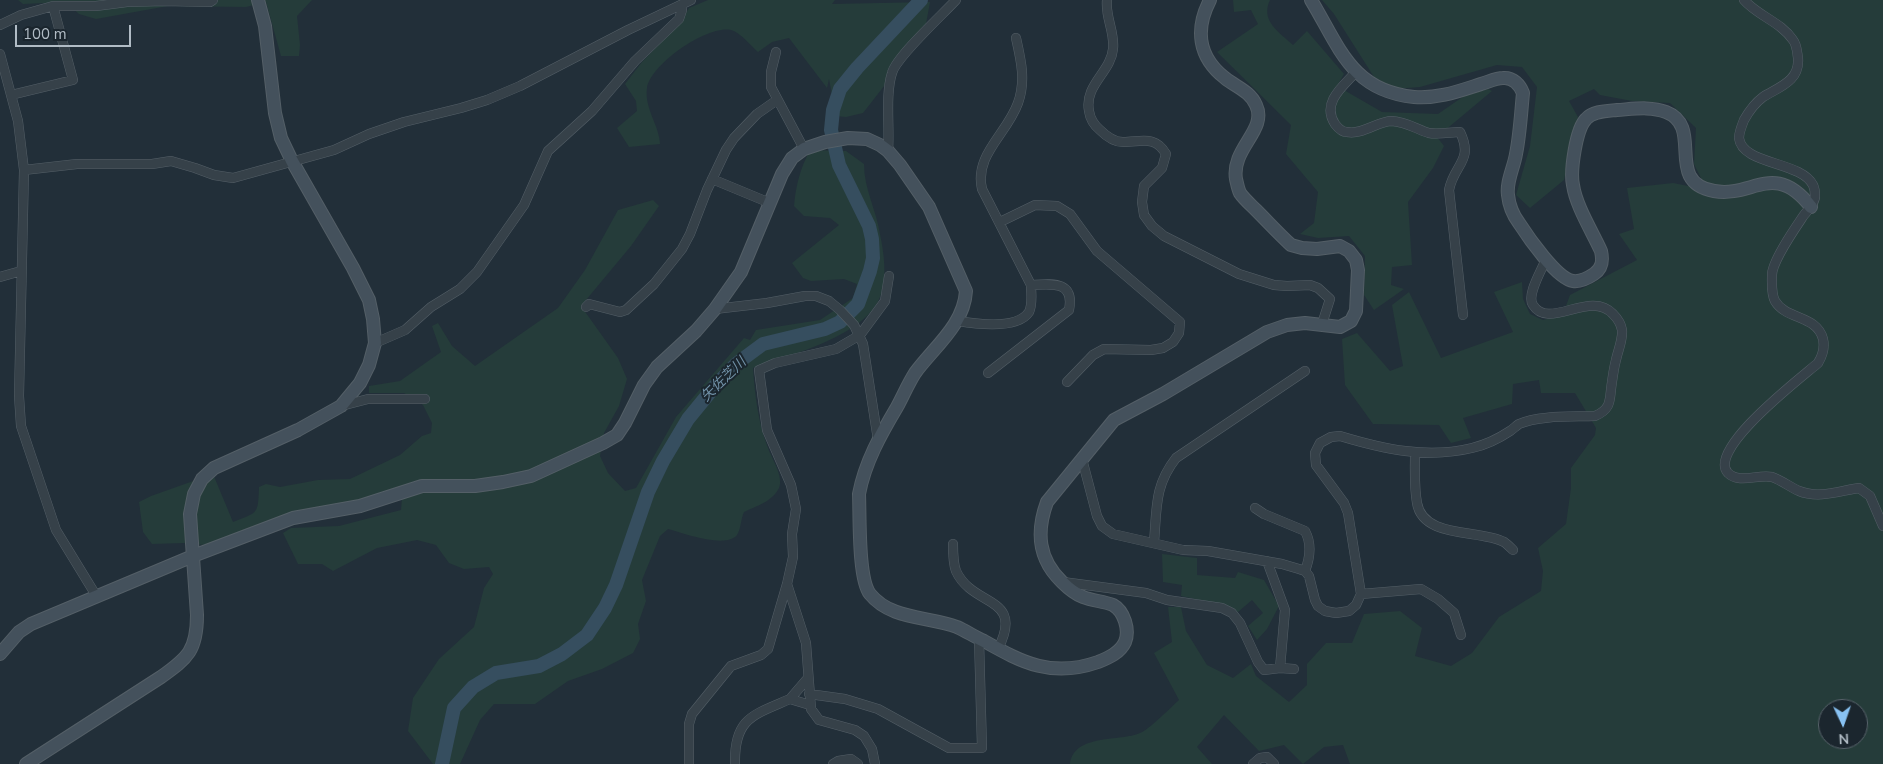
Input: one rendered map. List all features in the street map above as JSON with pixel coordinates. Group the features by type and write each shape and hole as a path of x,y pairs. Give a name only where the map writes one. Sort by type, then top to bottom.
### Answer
{"street":[{"path":"0,25 21,15 53,6 96,6 127,2 164,1 210,2 213,0"},
{"path":"258,0 265,26 275,113 281,138 353,268 369,300 373,319 375,343 369,365 360,383 341,406"},
{"path":"24,170 77,164 152,164 171,161 214,175 233,178 292,160 334,150 369,134 404,122 487,100 520,86 628,30 691,0"},
{"path":"888,151 892,72 904,56 956,0"},
{"path":"1107,0 1107,15 1114,48 1108,62 1090,91 1088,106 1090,118 1098,129 1110,138 1120,142 1152,141 1161,145 1166,154 1162,168 1144,186 1142,202 1144,215 1152,226 1164,236 1238,274 1274,284 1287,286 1310,285 1318,288 1330,299 1322,324"},
{"path":"0,654 19,632 31,624 193,556 293,518 360,506 422,486 475,486 531,476 603,443 616,435 624,424 644,385 658,367 696,331 715,309 741,272 782,174 792,158 804,149 825,142 848,138 867,139 888,151 900,165 929,206 966,291 965,303 958,321 914,375 878,440 867,466 859,494 863,580 869,593 883,607 900,614 942,622 959,628 1018,660 1048,669 1088,666 1105,660 1117,652 1125,642 1124,618 1114,606 1084,597 1051,571 1040,542 1042,516 1048,502 1114,420 1163,394 1268,332 1287,325 1322,324 1329,327 1340,327 1351,321 1356,311 1358,270 1356,260 1349,251 1340,246 1317,249 1291,245 1240,192 1235,172 1237,158 1256,129 1258,118 1257,106 1251,96 1226,79 1212,66 1204,52 1201,25 1204,11 1210,0"},
{"path":"1310,0 1342,56 1368,82 1383,90 1416,97 1440,96 1504,77 1516,82 1523,93 1516,154 1508,194 1511,209 1518,223 1546,259 1563,277 1572,281 1582,280 1596,273 1601,267 1603,259 1577,199 1573,186 1572,172 1581,125 1586,118 1605,111 1648,109 1669,113 1683,128 1686,137 1686,168 1690,178 1703,188 1725,192 1775,183 1789,188 1800,195 1811,206"},
{"path":"1744,0 1751,8 1778,24 1794,40 1797,48 1798,62 1795,76 1787,84 1762,98 1752,107 1743,122 1739,137 1742,145 1749,153 1805,175 1813,185 1815,196 1811,206 1789,238 1772,272 1772,290 1774,299 1782,310 1811,323 1821,330 1824,345 1823,356 1818,363 1774,400 1728,449 1725,460 1726,470 1728,474 1740,479 1772,477 1809,494 1821,496 1859,488 1870,496 1883,526"},
{"path":"11,95 73,80 53,6"},
{"path":"375,343 405,330 431,307 460,289 477,272 524,204 548,151 592,111 636,60 679,19 682,10 681,6"},
{"path":"958,321 1000,325 1020,319 1028,312 1031,302 1030,285 982,189 980,180 981,167 985,158 1010,122 1018,102 1022,66 1016,38"},
{"path":"776,52 771,72 771,87 804,149"},
{"path":"0,54 18,121 24,170 20,426 56,530 97,597"},
{"path":"1356,72 1338,91 1331,102 1330,109 1333,122 1338,128 1348,133 1390,121 1407,123 1430,134 1460,132 1465,141 1466,151 1464,160 1451,179 1449,190 1463,315"},
{"path":"586,307 589,304 620,312 626,310 654,284 682,249 712,179 734,138 757,114 777,100"},
{"path":"712,179 770,203"},
{"path":"1000,222 1034,205 1057,206 1070,214 1097,251 1180,322 1179,333 1173,342 1163,348 1151,350 1104,349 1094,355 1067,382"},
{"path":"1082,459 1097,516 1102,526 1113,534 1183,550 1208,551 1291,566 1305,571 1309,576 1315,600 1318,606 1325,612 1336,614 1349,611 1356,604 1361,594 1348,513 1344,503 1316,465 1315,453 1320,443 1331,437 1340,436 1392,450 1415,453 1442,453 1491,442 1519,424 1542,419 1595,416 1604,412 1610,402 1615,362 1622,338 1622,328 1618,319 1604,306 1589,306 1552,314 1539,312 1530,299 1546,259"},
{"path":"0,277 21,271"},
{"path":"689,764 689,724 692,714 731,666 761,655 768,649 793,557 792,534 796,509 791,485 767,430 759,370 775,363 836,349 860,335 885,301 889,276"},
{"path":"988,373 1069,310 1071,302 1067,291 1056,283 1030,285"},
{"path":"715,309 805,296 816,296 829,301 854,325 860,335 878,440"},
{"path":"1154,542 1159,488 1165,472 1176,458 1305,371"},
{"path":"26,764 161,677 182,662 193,647 197,631 190,514 194,494 202,479 214,468 305,426 341,406 368,399 425,399"},
{"path":"1415,453 1417,504 1420,514 1441,529 1504,542 1513,550"},
{"path":"1255,508 1264,514 1305,531 1310,556 1305,571"},
{"path":"953,544 954,563 962,580 975,592 999,608 1004,614 1007,630 998,649"},
{"path":"1267,561 1285,610 1280,668"},
{"path":"1063,582 1146,593 1167,600 1222,608 1232,613 1240,623 1258,662 1264,670 1294,669"},
{"path":"787,584 806,643 811,709 819,720 855,730 864,736 872,749 875,764"},
{"path":"1361,594 1421,588 1454,613 1461,635"},
{"path":"809,694 845,698 870,706 950,748 982,748 979,639"},
{"path":"735,764 735,745 738,734 744,724 755,715 790,699 808,678"},
{"path":"790,699 810,705"},
{"path":"1252,764 1260,758 1266,757 1274,764"},
{"path":"833,764 838,761 851,759 858,764"}],"green space":[{"path":"18,0 312,0 297,16 300,45 299,56 281,56 266,2 246,7 168,6 96,19 79,14 66,2 23,4"},
{"path":"708,0 835,0 832,4 930,2 924,35 863,113 846,117 836,116 829,79 827,88 789,38 772,42 758,52 742,36 734,31 721,30 695,40 658,68 651,78 647,88 647,95 660,144 629,147 617,128 637,111 636,101 625,84 642,62 680,23 689,8"},
{"path":"1233,0 1270,0 1267,14 1272,26 1277,31 1293,45 1307,31 1344,74 1337,86 1382,112 1438,114 1464,96 1488,89 1492,91 1437,137 1444,146 1433,168 1408,202 1412,265 1392,267 1391,285 1404,289 1374,310 1364,295 1365,256 1349,236 1318,238 1300,234 1314,223 1318,192 1286,154 1291,125 1217,52 1258,24 1251,10 1234,12"},
{"path":"1322,0 1883,0 1883,764 1350,764 1343,745 1324,747 1303,764 1284,745 1259,751 1224,715 1197,747 1212,764 1070,764 1073,754 1080,747 1099,740 1132,736 1140,733 1179,700 1154,653 1172,642 1168,607 1181,607 1186,631 1207,665 1233,678 1251,664 1256,676 1289,702 1307,685 1307,664 1326,643 1352,643 1364,614 1400,611 1422,628 1415,656 1451,666 1472,653 1499,617 1541,591 1543,571 1538,548 1566,524 1571,488 1571,468 1595,435 1596,428 1575,393 1541,393 1539,380 1513,384 1512,404 1463,418 1471,438 1451,443 1439,425 1373,424 1345,385 1342,339 1357,333 1390,371 1403,366 1392,305 1409,292 1441,358 1513,332 1494,292 1522,282 1523,299 1530,314 1543,320 1563,314 1570,295 1637,260 1619,234 1634,229 1627,188 1673,183 1693,187 1701,178 1694,164 1696,128 1670,103 1632,101 1600,95 1594,89 1569,101 1578,117 1564,180 1530,208 1516,195 1530,146 1537,87 1522,67 1497,65 1420,87 1395,89 1374,77 1334,14"},
{"path":"810,150 846,151 864,164 866,182 881,242 884,279 881,294 874,308 861,321 845,332 807,350 753,368 759,419 768,448 779,473 779,488 768,500 744,512 738,533 731,539 724,541 704,539 668,529 660,536 642,580 646,601 638,624 640,639 633,653 602,669 568,681 535,704 494,704 480,720 460,764 433,764 408,731 413,698 439,659 474,627 484,588 493,574 489,567 464,569 449,563 436,545 417,540 377,548 333,571 322,564 298,564 283,533 291,528 339,526 401,510 402,498 395,489 205,545 184,543 152,544 143,532 139,502 213,474 233,522 255,511 258,503 259,487 266,484 280,487 318,480 350,479 400,455 422,436 431,433 432,423 423,405 404,393 369,393 369,386 400,381 441,352 432,326 438,323 452,346 475,366 558,308 585,270 618,210 653,200 659,206 631,246 581,306 618,358 627,379 619,406 604,433 600,456 608,473 625,491 636,488 676,417 744,338 750,340 756,330 820,320 853,298 857,284 844,279 811,281 803,278 792,263 839,225 830,218 804,216 794,206 799,177"},
{"path":"1162,554 1197,558 1197,575 1235,578 1238,572 1264,580 1279,606 1267,629 1257,640 1248,626 1263,613 1252,600 1238,612 1228,606 1181,596 1182,585 1163,582"}],"waterway":[{"name":"矢佐芝川","path":"442,764 454,708 473,687 496,673 539,666 562,654 587,635 605,608 616,585 648,492 663,461 688,419 715,386 736,364 763,344 825,329 840,322 858,304 873,258 872,239 869,226 839,165 831,130 833,110 840,89 857,68 921,0"}]}
